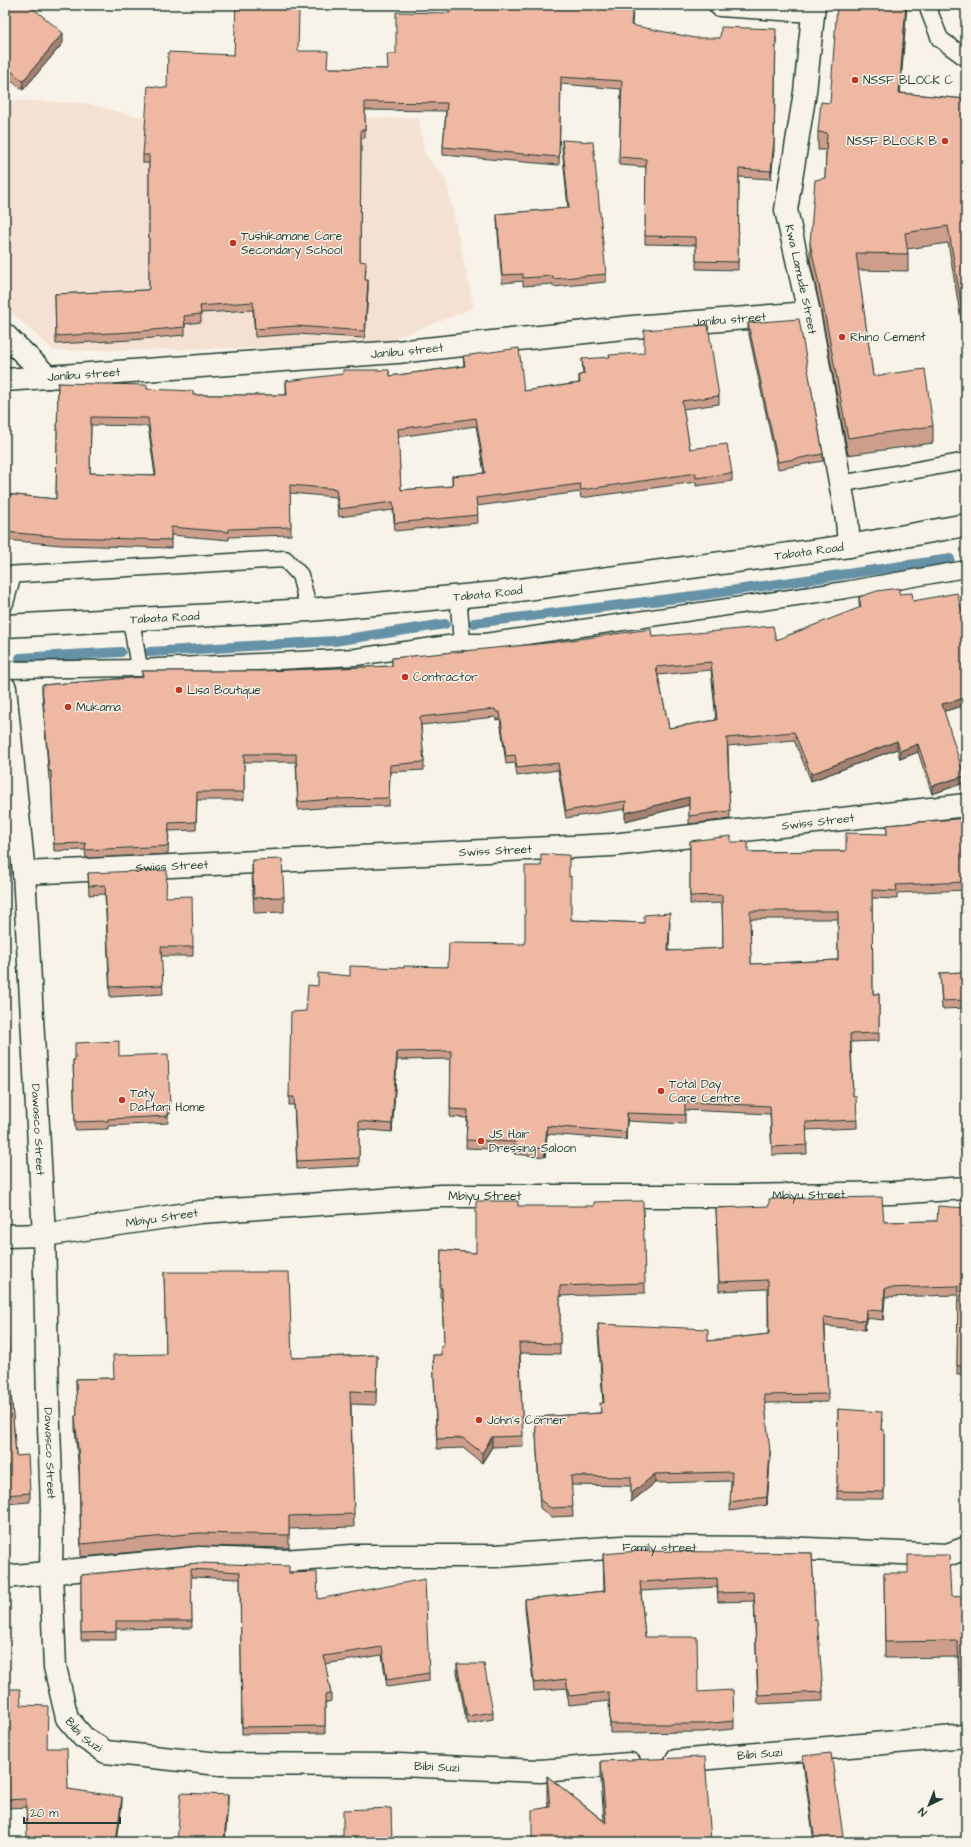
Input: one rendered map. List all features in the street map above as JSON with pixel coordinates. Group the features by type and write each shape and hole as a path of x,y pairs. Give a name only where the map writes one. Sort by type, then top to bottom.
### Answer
{"street":[{"path":"720,5 813,8"},
{"name":"Kwa Lamude Street","path":"813,8 805,92 786,210 809,313 847,520 849,546"},
{"name":"Janibu street","path":"5,380 397,352 633,327 809,313"},
{"path":"5,335 48,377"},
{"name":"Tabata Road","path":"5,626 309,610 458,596 849,546 966,525"},
{"name":"Dawasco Street","path":"5,688 24,873 44,1236 52,1509 51,1573"},
{"name":"Swiss Street","path":"24,873 612,845 966,805"},
{"name":"Mbiyu Street","path":"5,1236 44,1236 200,1212 441,1196 741,1196 892,1192 966,1188"},
{"name":"Family street","path":"51,1573 199,1558 284,1561 352,1556 496,1556 622,1547 784,1548 947,1555 966,1548"},
{"path":"5,1577 51,1573"},
{"name":"Bibi Suzi","path":"51,1573 55,1667 67,1718 83,1737 106,1752 219,1764 398,1765 540,1771 767,1754 966,1736"}],"lane":[{"path":"929,5 929,11 940,39 966,58"},
{"path":"840,484 966,461"},
{"path":"5,603 9,575 285,559 300,575 309,610"},
{"path":"5,670 139,668 356,657 462,642 485,642 845,590 966,570"},
{"path":"458,596 462,642"},
{"path":"131,619 139,668"}],"shaded area":[{"name":"Tushikamane Care Secondary School","path":"5,100 84,103 134,116 419,118 424,153 446,180 474,308 375,346 54,351 5,307"}],"building":[{"path":"5,5 29,5 63,33 23,81 5,66"},
{"path":"236,5 285,5 285,9 299,10 298,51 328,51 327,68 388,69 387,54 396,54 396,12 450,13 450,5 633,5 631,25 695,38 720,38 721,27 776,29 774,141 771,171 739,169 738,262 696,261 696,237 645,236 646,159 619,157 622,81 561,77 559,157 443,147 447,103 365,102 365,130 361,130 360,261 366,262 365,280 368,280 365,331 296,326 255,329 253,302 200,306 201,314 184,316 185,327 131,332 56,336 55,294 149,289 149,155 143,155 148,86 167,88 168,52 234,55"},
{"path":"837,5 906,5 899,93 966,99 966,332 948,226 905,233 908,254 856,253 873,376 925,369 933,426 848,438 810,243 815,180 825,178 827,133 818,132 821,102 830,103"},
{"path":"562,140 593,142 606,274 553,279 553,276 523,278 523,274 502,275 497,214 569,208"},
{"path":"799,319 823,454 778,462 748,323"},
{"path":"708,325 719,396 682,401 690,449 727,444 732,473 696,478 696,473 581,490 580,484 476,498 478,515 395,523 393,502 339,509 336,489 290,485 291,527 229,529 229,532 171,527 171,540 61,537 5,532 5,494 56,499 58,383 147,385 147,389 193,391 193,395 287,395 286,381 343,374 343,370 389,370 390,376 465,366 463,356 519,348 524,391 580,383 579,375 584,374 582,359 610,357 609,355 644,353 644,330","holes":["91,417 148,418 156,475 90,473","476,418 485,473 452,476 453,486 401,490 398,429"]},
{"path":"899,588 899,594 912,593 913,601 957,593 966,625 966,698 942,704 964,776 932,786 918,744 900,751 897,741 811,774 794,732 727,738 730,811 689,816 689,797 625,813 626,801 566,811 558,763 517,768 515,755 506,756 500,712 496,712 495,709 420,717 424,762 390,765 389,798 332,799 298,802 296,754 244,754 244,792 197,792 196,822 169,823 168,846 86,850 85,843 54,844 51,771 49,771 42,685 143,677 142,671 261,671 392,666 392,658 557,642 651,629 652,637 773,626 776,640 861,607 859,597 877,591","holes":["711,662 717,720 669,728 656,667"]},
{"path":"966,818 966,882 896,885 897,891 872,890 873,994 879,994 879,1033 850,1034 853,1096 856,1096 857,1120 806,1122 807,1145 772,1147 770,1106 685,1102 685,1115 627,1113 626,1132 547,1126 545,1149 514,1146 515,1142 466,1140 468,1110 450,1109 451,1051 397,1052 392,1124 359,1121 359,1158 297,1161 294,1097 289,1097 291,1012 306,1011 308,985 318,986 318,973 350,976 350,966 404,968 404,966 448,967 449,943 525,944 525,866 541,866 541,854 569,855 569,877 571,876 571,920 644,923 644,915 670,913 668,951 723,948 722,895 690,896 690,841 731,836 731,842 748,842 748,852 846,851 846,833 887,834 887,825","holes":["750,911 838,911 838,960 751,964"]},
{"path":"282,859 284,897 254,898 252,860"},
{"path":"167,870 166,897 192,896 193,947 161,947 163,985 110,987 105,885 89,886 88,873"},
{"path":"966,972 966,1000 942,1001 940,973"},
{"name":"Taty Daftari Home","path":"119,1041 119,1056 168,1054 170,1107 168,1107 168,1116 75,1122 73,1060 75,1060 75,1043"},
{"path":"882,1197 884,1222 937,1221 938,1206 966,1208 966,1365 957,1366 958,1286 885,1288 883,1311 866,1310 865,1321 824,1317 828,1394 764,1395 770,1451 767,1497 730,1502 732,1472 655,1474 631,1494 631,1477 571,1476 573,1507 551,1508 540,1500 535,1417 601,1413 600,1403 604,1403 598,1324 708,1329 708,1341 769,1334 768,1280 719,1282 716,1208 769,1206 769,1199"},
{"path":"476,1201 518,1201 518,1206 594,1206 594,1202 643,1201 645,1283 560,1286 560,1344 519,1343 523,1436 492,1437 482,1453 463,1438 437,1439 433,1355 441,1355 441,1345 444,1345 442,1288 440,1288 441,1250 476,1253"},
{"path":"5,1254 10,1380 16,1456 28,1455 30,1493 5,1495"},
{"path":"164,1272 289,1272 292,1358 377,1355 376,1392 350,1391 354,1514 289,1516 289,1535 198,1533 81,1544 79,1460 75,1416 77,1415 76,1379 114,1378 113,1355 166,1354"},
{"path":"838,1409 882,1412 881,1430 884,1430 884,1492 837,1491"},
{"path":"639,1551 812,1553 815,1620 817,1620 823,1692 758,1695 754,1592 718,1593 717,1578 640,1582 645,1637 697,1637 698,1692 733,1690 734,1721 702,1724 610,1724 609,1692 569,1696 566,1679 534,1683 525,1599 605,1591 603,1554"},
{"path":"908,1555 949,1555 951,1597 966,1596 966,1708 964,1707 962,1670 959,1670 958,1641 885,1642 884,1573 908,1573"},
{"path":"199,1563 289,1566 289,1573 317,1572 318,1599 425,1579 429,1673 387,1680 382,1647 324,1656 331,1694 325,1695 325,1726 242,1727 240,1572 191,1569 192,1621 116,1621 116,1632 81,1633 81,1575"},
{"path":"457,1664 484,1664 493,1712 467,1716"},
{"path":"5,1689 20,1689 21,1705 48,1706 47,1748 67,1748 68,1789 122,1797 116,1842 27,1842 26,1799 5,1800"},
{"path":"831,1753 844,1842 815,1842 803,1756"},
{"path":"705,1757 711,1842 532,1842 532,1810 550,1807 547,1776 606,1823 601,1761"},
{"path":"181,1793 228,1795 224,1842 177,1842"},
{"path":"391,1808 392,1842 328,1842 328,1836 343,1836 343,1810"}],"waterway":[{"path":"474,623 702,595 950,559"},
{"path":"150,652 334,641 445,624"},
{"path":"20,658 121,652"}],"place":[{"name":"NSSF BLOCK C","path":"855,80"},
{"name":"NSSF BLOCK B","path":"945,141"},
{"name":"Tushikamane Care Secondary School","path":"233,243"},
{"name":"Rhino Cement","path":"842,337"},
{"name":"Contractor","path":"405,677"},
{"name":"Lisa Boutique","path":"179,690"},
{"name":"Mukama","path":"68,707"},
{"name":"Total Day Care Centre","path":"661,1091"},
{"name":"Taty Daftari Home","path":"122,1100"},
{"name":"JS Hair Dressing Saloon","path":"481,1141"},
{"name":"John's Corner","path":"479,1420"}]}
